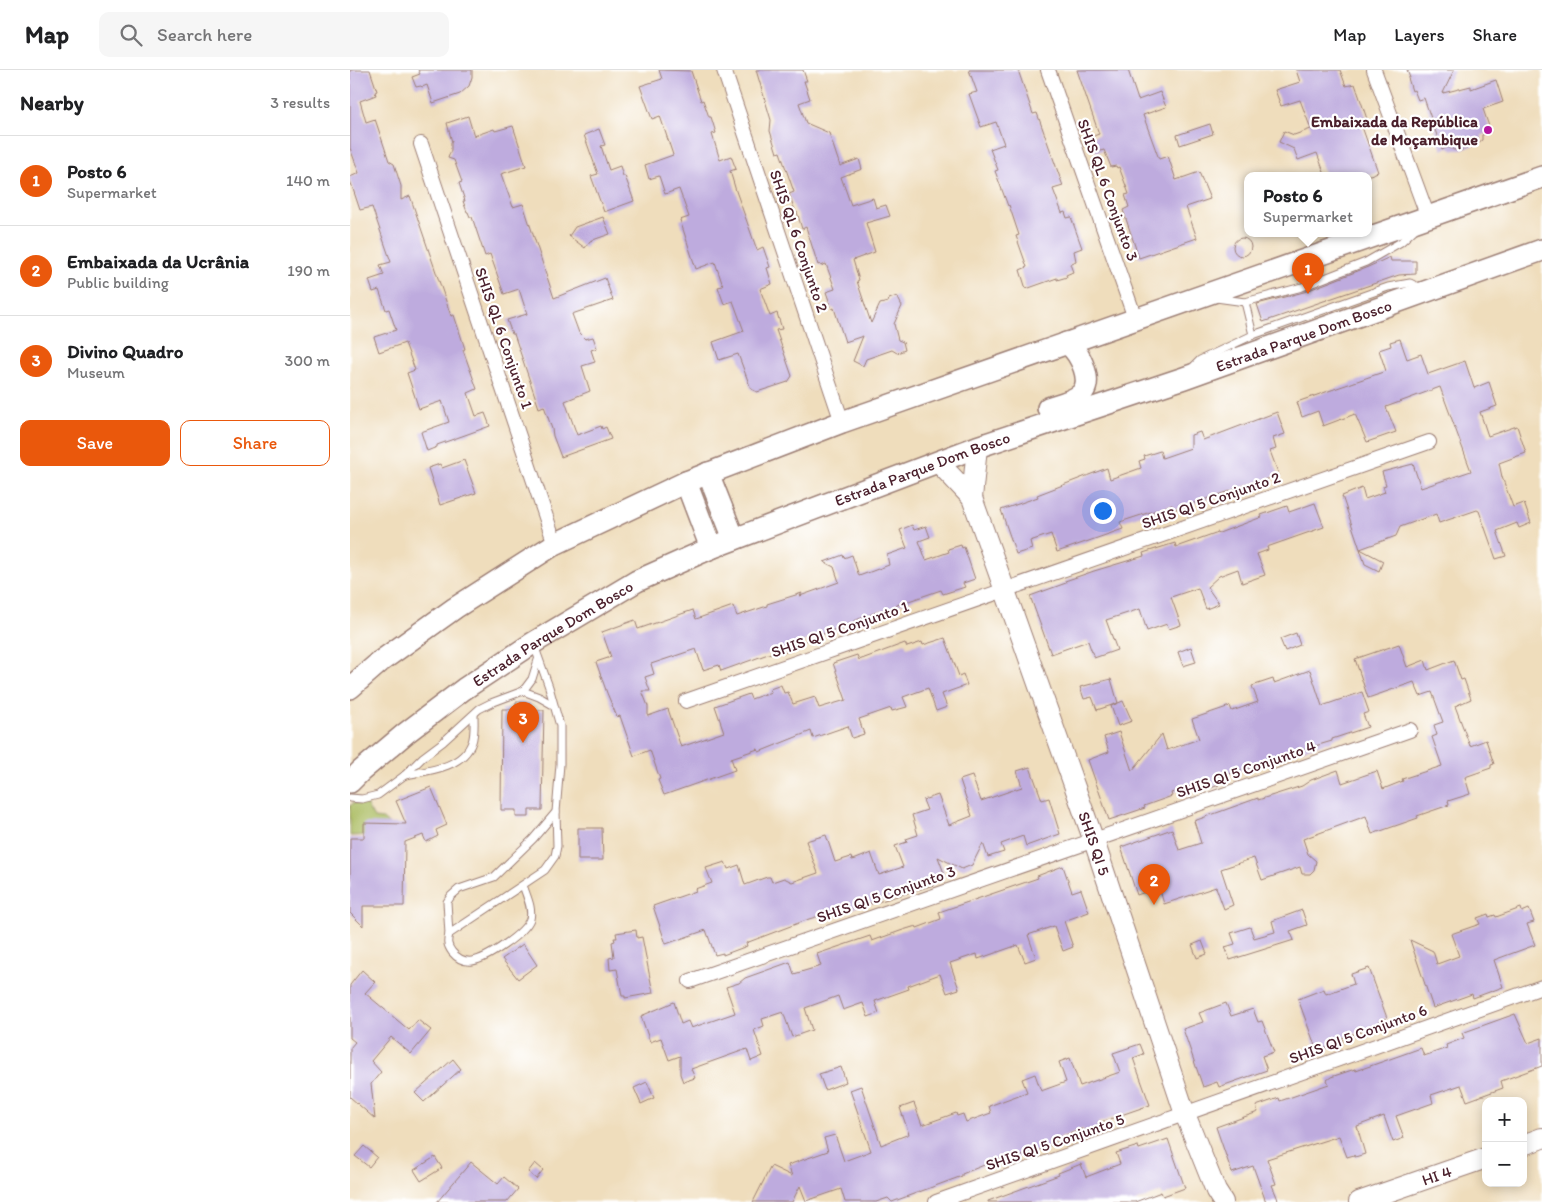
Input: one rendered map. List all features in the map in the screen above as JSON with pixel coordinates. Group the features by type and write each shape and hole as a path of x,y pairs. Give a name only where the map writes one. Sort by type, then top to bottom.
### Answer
{"main road":[{"path":"1372,236 1428,216 1539,181"},
{"path":"350,688 381,661 455,608 555,544 686,482 842,422 1370,237"},
{"name":"Estrada Parque Dom Bosco","path":"350,782 414,727 464,689 535,650 637,581 711,548 977,447 1184,378 1542,250"},
{"path":"977,447 983,435 990,429 1075,398 1082,393 1088,379 1078,354 1066,343"},
{"path":"708,473 734,539"},
{"path":"686,482 711,548"}],"street":[{"name":"SHIS QL 6 Conjunto 2","path":"724,70 842,422"},
{"name":"SHIS QL 6 Conjunto 3","path":"1048,70 1136,320"},
{"path":"1374,70 1428,216"},
{"name":"SHIS QL 6 Conjunto 1","path":"421,144 555,544"},
{"name":"SHIS QI 5 Conjunto 2","path":"1004,590 1428,442"},
{"name":"SHIS QI 5","path":"972,498 977,447"},
{"name":"SHIS QI 5","path":"938,462 972,498 1094,841 1185,1114 1219,1198"},
{"name":"SHIS QI 5 Conjunto 1","path":"686,701 1004,590"},
{"name":"SHIS QI 5 Conjunto 4","path":"1094,841 1410,730"},
{"name":"SHIS QI 5 Conjunto 3","path":"690,981 1094,841"},
{"name":"SHIS QI 5 Conjunto 6","path":"1185,1114 1542,987"},
{"name":"SHIS QI 5 Conjunto 5","path":"936,1202 1185,1114"},
{"path":"1527,1144 1542,1138"},
{"name":"HI 4","path":"1359,1202 1482,1159"}],"lane":[{"path":"1203,297 1245,302 1302,287 1366,262 1401,242 1428,216"},
{"path":"1184,378 1200,360 1253,334 1388,287 1410,283 1426,292"},
{"path":"1245,302 1253,334"},
{"path":"350,798 362,799 378,795 405,776 424,756 480,709 523,691 534,673 535,650"},
{"path":"449,934 545,870 555,856 557,846 556,812 560,764 560,726 535,650"},
{"path":"523,691 553,705"},
{"path":"405,776 451,764 466,753 472,742 474,715"},
{"path":"523,885 530,908 530,919 523,930 480,959 463,960 455,955 448,947 447,940 449,934 447,902 451,896 459,889 494,877 533,839 556,812"}],"green space":[{"path":"365,802 374,818 383,819 399,834 350,836 350,806 353,803"}],"building":[{"path":"350,70 370,70 377,91 375,92 376,95 360,101 366,122 375,119 389,161 394,164 401,186 401,200 410,196 451,316 454,315 465,349 463,350 477,389 468,393 476,416 485,413 490,426 437,445 437,447 427,451 421,432 449,422 442,401 419,409 407,373 415,370 405,343 379,352 374,337 396,330 389,309 386,310 379,290 373,292 369,280 384,275 380,265 391,262 372,207 360,210 350,180 350,177 359,173 350,148"},
{"path":"418,70 472,70 472,77 469,86 460,94 433,103 427,85 416,87 412,77 420,74"},
{"path":"659,70 691,71 701,101 703,100 709,117 711,117 716,133 712,134 720,160 731,156 736,169 730,171 736,191 757,250 763,247 770,267 767,268 772,284 760,289 770,316 777,313 782,329 776,330 792,376 788,382 757,392 751,389 738,354 719,360 713,342 744,331 733,301 724,304 718,287 723,286 715,262 696,269 680,220 689,217 679,189 665,194 659,176 649,179 645,165 673,155 660,116 652,119 640,86 662,79"},
{"path":"756,70 803,70 807,81 804,81 810,99 799,103 806,123 829,133 840,166 859,159 862,169 841,177 851,205 873,198 876,208 886,205 890,216 866,223 875,252 853,260 859,280 857,281 871,323 880,304 888,302 889,299 897,296 902,306 894,324 898,340 903,342 905,350 897,353 892,350 866,359 863,366 853,361 863,336 845,342 834,308 832,309 826,292 835,289 826,264 818,265 806,227 802,229 789,194 794,192 780,152 777,153 770,131 771,120"},
{"path":"969,70 1018,70 1033,114 1037,113 1063,186 1053,189 1062,213 1065,212 1067,218 1071,217 1082,248 1074,251 1076,261 1070,264 1073,272 1066,275 1067,277 1057,280 1057,278 1026,289 1020,270 1027,267 1016,236 1019,235 995,171 998,170 990,149 1004,144 996,122 981,127 969,94 977,92"},
{"path":"1077,70 1128,70 1138,100 1160,92 1166,107 1143,115 1159,159 1168,156 1176,180 1199,172 1210,199 1186,207 1197,238 1139,258 1123,210 1129,207 1125,195 1129,194 1119,167 1111,167 1104,150 1096,152 1091,137 1099,134"},
{"path":"1296,70 1340,70 1346,86 1355,84 1367,119 1360,121 1378,172 1372,174 1372,172 1324,172 1317,153 1298,160 1294,149 1279,142 1284,131 1294,135 1311,129 1300,100 1281,106 1275,90 1300,82"},
{"path":"1407,70 1454,70 1443,93 1471,86 1471,89 1496,80 1503,102 1483,109 1491,132 1482,135 1482,140 1475,145 1462,150 1454,150 1448,147 1442,150 1424,98 1418,100 1414,90 1412,91"},
{"path":"468,116 474,136 494,129 495,131 513,126 526,166 501,174 513,207 523,204 554,298 605,278 613,300 572,314 579,333 585,339 593,337 597,348 591,350 595,362 582,366 590,391 565,401 577,435 601,426 602,429 606,427 611,439 561,457 544,406 539,408 514,334 512,334 507,320 527,314 519,289 504,294 490,254 485,256 472,217 467,212 459,183 462,182 454,160 448,158 452,142 447,123"},
{"path":"1210,124 1213,134 1180,145 1177,135"},
{"path":"599,129 605,145 601,146 609,170 620,166 634,201 604,212 591,176 598,174 584,135"},
{"path":"603,217 610,234 590,241 585,248 569,236 575,227"},
{"path":"1242,238 1248,241 1251,247 1248,253 1242,256 1236,253 1233,247 1236,241"},
{"path":"1390,257 1391,261 1416,261 1416,274 1399,275 1263,322 1257,304 1304,292"},
{"path":"1400,339 1407,359 1421,354 1428,374 1465,361 1474,388 1489,382 1497,406 1480,412 1488,436 1517,426 1526,453 1499,463 1513,507 1524,503 1531,523 1519,528 1517,523 1497,531 1506,556 1496,559 1479,511 1477,510 1439,523 1436,514 1400,527 1396,536 1360,549 1342,496 1362,488 1365,499 1385,492 1383,486 1386,485 1382,472 1413,464 1421,488 1471,471 1440,387 1386,407 1396,432 1367,442 1355,414 1323,426 1318,411 1302,417 1297,402 1386,371 1379,350 1391,346 1390,342"},
{"path":"1277,412 1285,434 1273,438 1276,449 1270,451 1279,475 1173,510 1172,505 1120,522 1123,529 1057,552 1051,534 1030,541 1032,549 1016,554 1001,510 1038,497 1037,495 1107,468 1110,479 1141,468 1139,461 1145,459 1144,456 1160,451 1162,458 1191,448 1191,435 1200,432 1203,440"},
{"path":"464,460 476,493 440,505 428,468 440,464 442,468"},
{"path":"1315,503 1324,527 1267,547 1268,550 1257,554 1265,575 1242,583 1238,569 1219,576 1207,587 1219,604 1206,609 1198,588 1171,597 1181,625 1169,629 1167,624 1147,631 1140,609 1106,620 1117,650 1094,658 1088,641 1051,654 1030,596 1066,583 1065,581 1144,556 1143,553 1175,543 1176,547 1219,533 1287,506 1289,512"},
{"path":"912,525 914,530 926,526 930,537 919,541 926,560 949,552 948,549 961,545 962,548 964,547 975,579 963,583 965,587 943,594 941,590 897,605 895,608 883,612 882,610 792,646 793,650 783,653 782,649 721,671 719,665 703,670 696,649 651,664 654,674 645,677 650,691 642,691 648,706 648,716 668,709 681,747 724,732 715,706 749,694 751,699 771,692 770,689 781,685 784,693 788,692 793,704 815,697 819,708 846,700 833,663 857,655 859,660 905,643 907,647 922,642 923,645 945,638 959,676 963,674 967,685 942,694 947,707 936,711 928,688 903,697 907,707 892,711 891,708 859,719 864,734 852,738 848,726 813,738 811,731 759,752 758,749 731,758 735,770 664,795 650,750 634,756 620,716 617,717 607,693 596,662 611,657 602,632 635,620 638,629 693,610 696,619 733,606 737,616 802,593 800,596 839,582 834,567 824,562 843,555 844,558 852,555 859,576 889,565 887,555 907,548 900,530"},
{"path":"1360,549 1383,561 1379,571 1365,564"},
{"path":"1296,633 1300,645 1285,651 1280,639"},
{"path":"1399,644 1407,667 1425,660 1428,670 1454,660 1461,680 1464,679 1471,699 1455,706 1470,746 1486,740 1494,764 1491,765 1491,768 1465,777 1470,794 1448,801 1449,805 1417,816 1418,818 1372,834 1366,816 1303,839 1308,854 1316,861 1314,870 1310,874 1302,874 1300,867 1262,880 1254,858 1221,869 1233,905 1224,909 1216,887 1164,904 1159,887 1137,895 1121,847 1172,829 1179,850 1201,843 1194,821 1258,798 1258,800 1302,786 1311,780 1338,770 1342,783 1377,771 1383,789 1403,781 1402,779 1442,766 1432,737 1437,735 1434,725 1443,722 1432,692 1420,696 1414,682 1368,698 1355,659"},
{"path":"1191,647 1196,662 1183,666 1178,652"},
{"path":"1310,670 1322,706 1362,692 1369,712 1363,714 1368,727 1332,739 1332,741 1288,754 1288,756 1217,778 1219,785 1208,789 1205,781 1171,793 1172,796 1144,806 1145,808 1109,820 1088,760 1109,752 1104,737 1119,732 1132,771 1162,734 1167,750 1199,739 1192,719 1230,706 1232,711 1258,702 1252,686 1273,679 1274,683"},
{"path":"1111,679 1118,703 1097,710 1092,697 1084,699 1080,687"},
{"path":"1123,701 1132,721 1118,726 1111,706"},
{"path":"516,702 530,703 530,710 544,710 542,810 529,810 529,817 516,817 516,810 501,810 502,709 516,709"},
{"path":"1030,767 1042,800 1049,798 1060,834 1026,846 1023,836 1001,844 1004,852 988,857 983,843 972,865 962,869 938,857 944,873 932,877 934,885 871,904 871,902 834,915 833,912 809,919 746,943 747,946 723,955 723,953 715,955 706,930 666,944 653,906 696,891 695,889 712,883 706,868 725,862 728,869 739,865 745,885 767,877 770,877 772,882 784,878 792,882 818,873 806,841 826,835 835,862 851,857 852,860 856,859 871,853 879,875 903,867 895,846 907,842 906,839 918,835 912,815 927,810 923,800 938,795 949,825 972,816 960,780 972,776 981,801 1022,787 1017,771"},
{"path":"431,787 447,825 436,830 438,836 426,842 423,835 405,842 404,906 363,906 363,926 350,913 350,838 364,838 364,823 406,824 396,801"},
{"path":"578,828 602,828 603,860 578,860"},
{"path":"1063,866 1072,892 1081,889 1089,912 1064,921 1073,947 1063,951 1054,926 1028,935 1036,958 1025,962 1018,945 978,959 977,954 950,963 959,989 947,993 940,974 908,986 909,989 875,1001 879,1013 868,1017 863,1003 843,1010 838,996 805,1008 812,1030 792,1037 783,1012 762,1019 764,1026 754,1030 763,1056 751,1061 747,1049 691,1069 695,1078 683,1082 680,1074 680,1056 669,1060 661,1038 650,1042 641,1016 674,1002 681,1024 688,1021 691,1028 735,1013 726,987 739,983 745,978 790,962 794,974 821,966 817,954 870,936 872,941 916,926 917,928 941,919 939,912 1038,878 1037,876"},
{"path":"1521,908 1522,912 1529,909 1534,922 1527,924 1535,945 1494,960 1503,987 1473,998 1472,994 1433,1008 1410,940 1433,951 1437,964 1459,956 1451,934 1480,924 1477,918 1488,914 1489,917 1495,915 1496,917"},
{"path":"1302,910 1307,925 1290,931 1294,940 1230,960 1225,947 1235,944 1231,933 1250,927 1254,938 1275,932 1272,921"},
{"path":"636,930 637,938 642,937 653,993 625,998 625,996 622,996 617,969 610,970 609,958 614,957 612,942 615,941 614,938 617,938 616,933"},
{"path":"1202,941 1207,954 1197,958 1192,945"},
{"path":"523,944 537,965 518,979 502,959"},
{"path":"1369,968 1387,1018 1379,1021 1381,1025 1342,1038 1343,1042 1317,1051 1298,999 1324,989 1326,994 1354,984 1351,974"},
{"path":"362,970 375,982 365,993 409,1030 418,1020 431,1030 411,1054 391,1037 371,1061 381,1072 371,1084 375,1119 350,1097 350,1048 355,1042 350,1038 350,985"},
{"path":"1226,1003 1231,1016 1253,1009 1258,1022 1262,1021 1274,1052 1262,1056 1267,1070 1219,1087 1217,1082 1203,1087 1183,1029 1203,1022 1199,1013"},
{"path":"1515,1014 1528,1043 1542,1038 1542,1066 1501,1081 1503,1088 1467,1101 1461,1085 1431,1095 1433,1103 1396,1116 1404,1138 1393,1142 1384,1116 1357,1126 1365,1154 1347,1157 1339,1136 1267,1159 1276,1184 1272,1185 1279,1202 1266,1202 1253,1166 1232,1173 1216,1127 1258,1112 1256,1106 1279,1098 1280,1101 1329,1084 1327,1080 1331,1077 1355,1069 1356,1071 1421,1048 1424,1056 1447,1048 1446,1045 1464,1038 1462,1033"},
{"path":"1140,1044 1144,1054 1133,1058 1150,1105 1098,1123 1102,1132 1086,1137 1083,1129 1059,1138 1060,1141 1043,1149 1006,1161 1004,1157 962,1174 962,1176 892,1202 888,1198 876,1202 845,1202 841,1189 806,1201 800,1186 792,1202 753,1202 771,1166 792,1176 788,1165 828,1151 824,1138 835,1135 844,1161 871,1151 850,1090 861,1086 881,1145 909,1134 900,1108 914,1103 922,1125 956,1113 957,1116 963,1114 966,1122 991,1113 989,1106 1027,1092 1022,1079 1035,1074 1041,1091 1066,1082 1059,1062 1070,1058 1080,1086 1120,1072 1113,1053"},
{"path":"453,1059 461,1069 424,1102 415,1093"},
{"path":"841,1067 846,1082 825,1090 819,1074"},
{"path":"647,1082 654,1098 641,1104 634,1088"},
{"path":"1168,1139 1185,1188 1163,1196 1161,1192 1135,1202 988,1202 1059,1175 1058,1173 1081,1164 1086,1177 1120,1164 1116,1153 1138,1146 1139,1149"},
{"path":"364,1146 377,1157 369,1167 355,1156"},
{"path":"435,1157 442,1168 421,1181 414,1170"},
{"path":"471,1162 498,1184 504,1177 518,1189 507,1202 437,1202"},
{"path":"535,1163 543,1170 536,1179 528,1172"}],"place":[{"name":"Embaixada da República de Moçambique","path":"1488,130"},
{"name":"Posto 6","path":"1308,294"},
{"name":"Divino Quadro","path":"523,743"},
{"name":"Embaixada da Ucrânia","path":"1154,905"}]}
